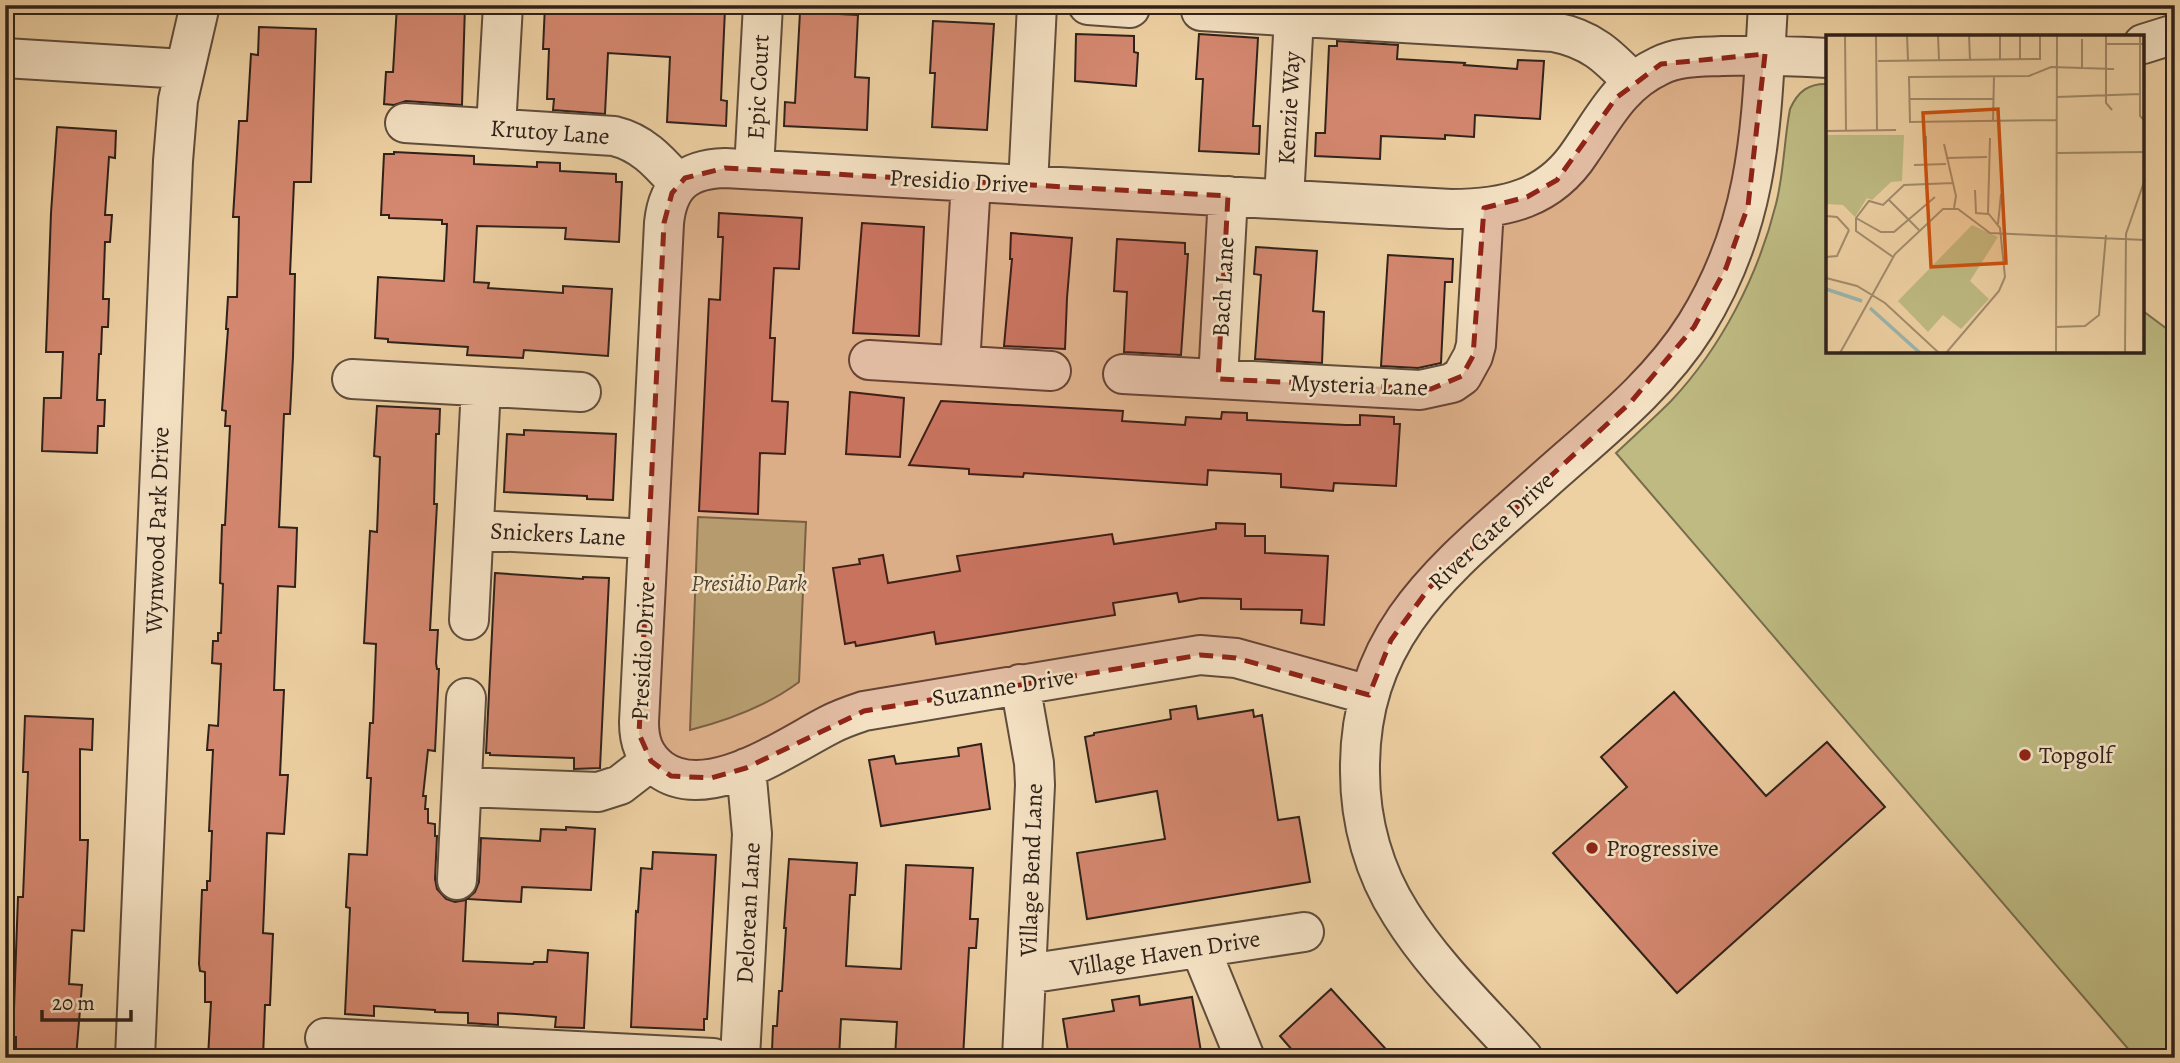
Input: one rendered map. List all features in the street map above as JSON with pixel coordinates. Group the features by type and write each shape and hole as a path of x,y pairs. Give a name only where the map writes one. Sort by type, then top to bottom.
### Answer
{"street":[{"name":"Wynwood Park Drive","path":"135,1058 173,161 178,100 200,5"},
{"path":"496,128 503,5"},
{"name":"Epic Court","path":"754,169 763,5"},
{"path":"1028,185 1037,5"},
{"path":"1088,5 1130,8"},
{"name":"River Gate Drive","path":"1523,1058 1422,944 1399,911 1382,878 1366,832 1360,788 1360,743 1369,695 1391,640 1429,588 1461,555 1630,403 1655,378 1695,327 1726,268 1748,206 1759,144 1768,5"},
{"path":"1201,11 1554,32 1581,38 1592,44 1633,82"},
{"name":"Kenzie Way","path":"1284,200 1294,17"},
{"path":"2145,43 2175,34"},
{"name":"Presidio Drive","path":"651,761 641,744 639,722 664,223 668,202 678,183 685,178 704,170 725,167 1284,200 1451,209 1484,208 1508,205 1557,180 1580,153 1605,112 1633,82 1661,64 1692,57 1765,54 1826,58"},
{"path":"5,58 184,69"},
{"name":"Krutoy Lane","path":"405,122 596,133 627,139 656,159 678,183"},
{"path":"960,365 971,181"},
{"name":"Bach Lane","path":"1218,379 1228,196"},
{"name":"Mysteria Lane","path":"1124,374 1420,390 1431,390 1452,383 1469,367 1476,345 1484,208"},
{"path":"869,360 1051,371"},
{"path":"352,379 581,392"},
{"path":"474,530 481,387"},
{"name":"Snickers Lane","path":"469,620 474,530 648,539"},
{"name":"Suzanne Drive","path":"651,761 671,776 695,780 711,778 769,758 830,724 864,710 1213,654 1369,695"},
{"name":"Village Bend Lane","path":"1020,684 1034,763 1035,785 1022,1058"},
{"path":"457,880 466,698"},
{"path":"462,787 598,792 620,785 651,761"},
{"name":"Delorean Lane","path":"740,1058 752,834 746,768"},
{"name":"Village Haven Drive","path":"1027,974 1304,932"},
{"path":"1200,948 1245,1058"},
{"path":"325,1038 448,1051 713,1058"}],"highlighted area":[{"path":"1765,54 1748,206 1726,268 1694,327 1630,403 1429,588 1391,640 1369,695 1236,658 1200,655 864,711 746,768 711,778 671,776 651,761 639,734 664,223 672,193 685,178 725,168 1228,196 1218,379 1431,389 1462,376 1473,356 1484,208 1527,197 1557,180 1616,98 1661,64"}],"green space":[{"name":"Topgolf","path":"1826,84 1826,354 2145,354 2145,312 2175,335 2175,1058 2136,1058 1616,453 1671,401 1689,380 1736,310 1759,258 1779,192 1790,109 1805,89"},
{"name":"Presidio Park","path":"698,517 806,522 799,682 747,711 690,730"}],"building":[{"path":"397,5 465,5 462,105 406,101 394,105 384,104 386,72 393,72"},
{"path":"545,5 656,5 725,9 721,100 727,101 726,126 667,122 670,57 608,53 605,114 553,110 554,99 547,99 549,49 543,49"},
{"path":"800,12 858,15 855,77 869,78 867,130 784,126 785,102 795,103"},
{"path":"933,21 994,24 987,130 932,127 935,73 930,73"},
{"path":"259,27 316,29 311,182 294,182 290,274 295,274 293,357 290,414 284,414 279,527 297,528 295,587 278,586 274,690 284,690 280,775 288,775 284,834 267,833 263,933 273,934 270,1005 265,1005 263,1058 208,1058 211,1002 205,1002 205,972 200,971 199,964 202,890 207,890 207,881 210,881 212,831 209,831 213,750 207,750 209,725 218,726 221,664 212,663 213,641 218,641 218,633 221,633 222,525 225,525 230,426 225,426 226,411 222,410 226,329 228,297 237,297 239,217 233,217 239,121 247,121 251,54 258,55"},
{"path":"1076,34 1134,36 1134,52 1138,53 1136,86 1075,81"},
{"path":"1199,34 1258,38 1253,126 1260,126 1259,154 1199,151 1203,79 1196,79"},
{"path":"1337,41 1398,45 1397,59 1517,69 1518,60 1544,61 1540,119 1475,115 1474,137 1445,135 1445,139 1381,136 1380,159 1315,156 1316,133 1325,133 1329,46 1337,46"},
{"path":"57,127 116,131 115,158 109,157 105,215 112,215 110,242 105,242 103,299 109,299 108,327 102,327 97,400 105,400 104,426 98,426 97,453 42,451 44,398 61,398 63,352 46,352"},
{"path":"394,152 474,156 474,164 537,167 537,162 560,163 560,171 616,174 616,182 622,182 619,242 565,239 566,228 477,226 474,282 489,283 488,288 563,293 563,286 612,289 608,356 524,350 523,358 467,355 468,347 388,342 388,339 375,338 378,277 444,281 447,224 442,224 442,220 389,218 389,215 381,215 384,154"},
{"path":"719,213 802,218 799,269 774,268 770,338 775,338 772,401 788,402 785,454 760,453 758,514 699,511 709,299 720,300 723,237 718,237"},
{"path":"862,223 924,227 919,336 853,333"},
{"path":"1011,233 1072,238 1065,349 1004,346 1012,259"},
{"path":"1117,239 1185,243 1185,254 1188,254 1181,355 1124,352 1127,292 1114,291"},
{"path":"1256,247 1317,251 1313,311 1324,312 1322,363 1255,359 1261,275 1254,274"},
{"path":"1388,255 1453,259 1452,282 1445,282 1441,363 1418,368 1381,366"},
{"path":"850,392 904,398 900,457 846,454"},
{"path":"941,401 1123,411 1122,421 1185,425 1186,417 1221,419 1222,412 1247,413 1247,420 1346,425 1360,425 1360,415 1394,417 1394,424 1400,424 1396,486 1334,483 1333,491 1281,487 1281,474 1208,470 1207,485 1024,473 1023,477 969,474 969,469 909,465"},
{"path":"377,406 440,409 439,434 436,434 434,504 437,504 430,630 438,630 436,663 439,669 435,751 428,750 423,796 426,796 428,823 435,824 437,836 437,889 446,899 455,902 466,900 463,961 533,964 547,962 548,950 588,953 584,1028 555,1027 556,1017 498,1013 498,1025 468,1023 468,1013 435,1010 374,1006 374,1016 345,1014 350,908 346,907 349,854 367,855 371,778 367,778 370,723 373,723 376,644 364,643 370,531 377,532 380,457 374,456"},
{"path":"524,430 616,434 613,500 504,492 507,434 524,435"},
{"path":"1216,523 1245,524 1245,536 1265,536 1265,553 1328,556 1324,625 1301,623 1302,610 1241,609 1241,599 1201,598 1179,602 1177,593 1113,603 1115,615 936,644 934,632 856,646 855,642 845,644 833,568 860,564 859,559 883,555 888,583 960,571 957,556 1112,534 1114,544 1216,529"},
{"path":"495,573 583,579 609,578 600,768 574,769 574,758 486,753"},
{"path":"1674,692 1766,796 1827,742 1885,807 1677,993 1553,853 1627,787 1601,757"},
{"path":"1196,706 1198,719 1253,710 1254,717 1262,715 1278,820 1299,817 1310,882 1087,919 1077,853 1165,839 1157,791 1096,802 1085,737 1171,719 1170,710"},
{"path":"25,716 93,719 92,750 80,749 80,840 88,840 84,931 72,930 69,984 82,985 76,1058 16,1058 16,1037 13,1037 18,897 23,897 28,772 23,772"},
{"path":"981,744 990,809 881,826 869,760 894,756 896,764 959,756 958,748"},
{"path":"566,827 595,829 591,890 522,887 521,902 467,899 475,892 479,882 481,838 540,841 541,829 566,830"},
{"path":"653,852 716,855 707,1019 704,1019 704,1030 631,1027 636,911 638,912 641,868 652,869"},
{"path":"789,859 857,863 855,895 850,895 846,966 901,969 906,865 973,868 970,919 978,919 976,948 969,948 963,1058 895,1058 897,1022 841,1019 839,1058 783,1058 784,1051 772,1051 773,1026 777,1026 779,991 782,991"},
{"path":"1331,989 1394,1058 1299,1058 1280,1036"},
{"path":"1139,996 1140,1005 1192,997 1202,1058 1069,1058 1063,1019 1114,1011 1112,1000"}],"place":[{"name":"Topgolf","path":"2025,755"},
{"name":"Progressive","path":"1592,848"}]}
